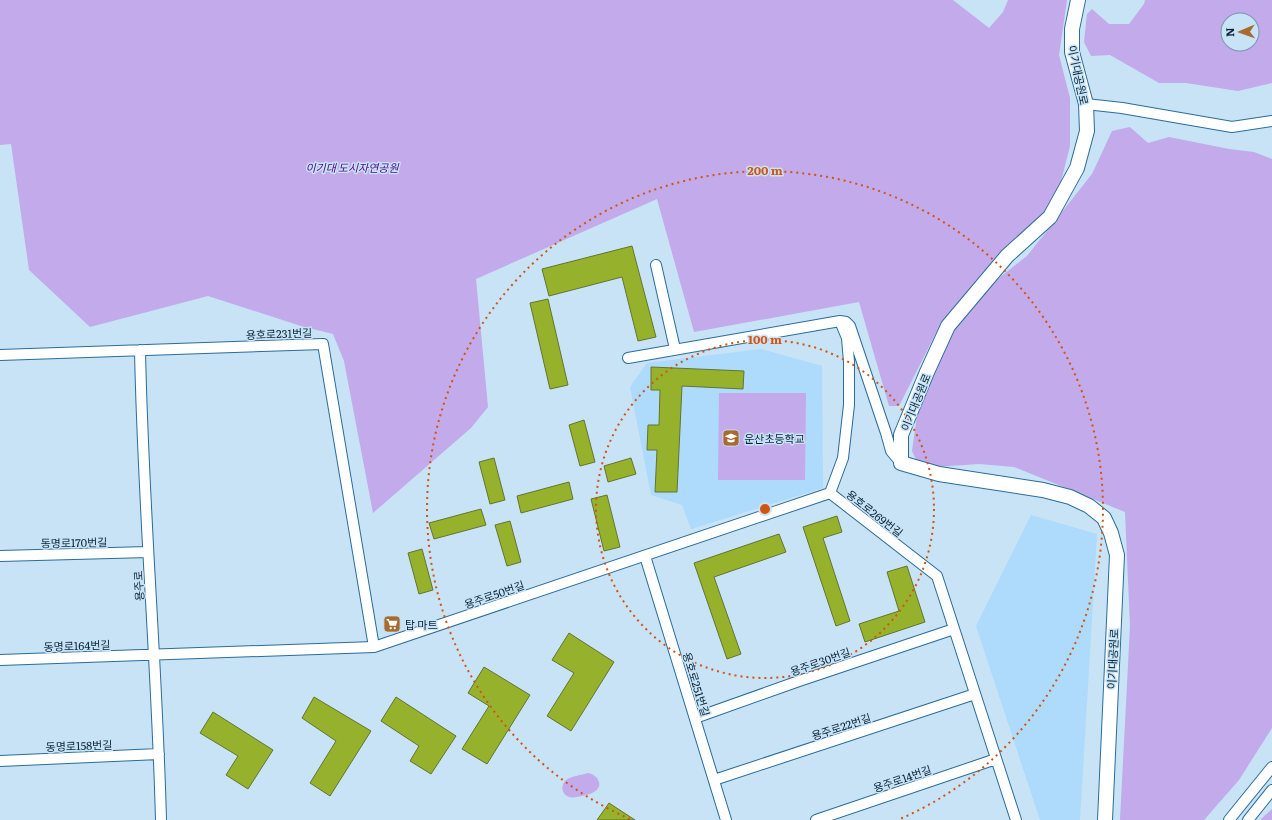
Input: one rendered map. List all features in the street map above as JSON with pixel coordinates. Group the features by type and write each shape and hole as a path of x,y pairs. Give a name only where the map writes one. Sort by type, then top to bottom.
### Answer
{"street":[{"name":"이기대공원로","path":"1078,0 1072,29 1072,52 1086,104 1087,131 1077,168 1063,196 1050,217 1007,256 948,326 926,372 901,435 901,463 939,474 1043,490 1070,497 1089,506 1104,518 1111,533 1117,555 1105,820"},
{"path":"1086,104 1122,108 1232,127 1272,121"},
{"path":"656,266 675,349"},
{"path":"628,358 840,320 846,322 850,326 891,452 901,463"},
{"name":"용호로269번길","path":"840,320 847,338 849,362 849,405 843,458 830,493 937,576 1016,820"},
{"name":"용호로231번길","path":"0,355 323,344 374,647"},
{"name":"용주로","path":"140,350 142,451 155,655 161,820"},
{"name":"용주로50번길","path":"155,655 374,647 830,493"},
{"name":"동명로170번길","path":"0,556 148,552"},
{"name":"용호로251번길","path":"645,556 726,820"},
{"name":"용주로30번길","path":"695,718 954,629"},
{"name":"동명로164번길","path":"0,660 155,655"},
{"name":"용주로22번길","path":"714,780 975,694"},
{"name":"동명로158번길","path":"0,761 159,754"},
{"name":"용주로14번길","path":"816,820 996,759"},
{"path":"1223,820 1272,767"},
{"path":"1248,820 1269,794"},
{"path":"1229,820 1244,799"},
{"path":"1253,820 1258,806"}],"shaded area":[{"name":"운산초등학교","path":"761,349 822,366 823,488 691,529 682,505 651,495 630,387 647,363"},
{"path":"1031,515 1097,534 1080,820 1040,820 976,626"}],"green space":[{"name":"이기대 도시자연공원","path":"0,0 953,0 989,28 1003,12 1008,0 1067,0 1059,55 1070,98 1070,146 1059,189 1045,214 983,277 941,323 899,406 889,406 859,302 694,332 657,199 476,279 488,407 471,428 373,513 344,361 333,334 301,326 208,296 90,327 29,270 11,144 0,145"},
{"path":"1145,0 1272,0 1272,83 1238,91 1186,83 1159,83 1110,55 1091,56 1084,42 1087,14 1092,9 1109,24 1129,24 1144,4"},
{"path":"1130,127 1148,143 1169,137 1229,149 1254,152 1272,159 1272,728 1239,780 1204,820 1120,820 1130,626 1125,512 1014,467 979,464 920,468 912,451 917,416 954,326 1000,277 1027,256 1092,174 1112,131"},
{"path":"719,393 806,393 805,480 718,480"},
{"path":"588,773 597,778 599,787 597,790 588,795 572,798 564,794 562,788 567,779"},
{"path":"1272,809 1272,820 1261,820 1261,819"}],"building":[{"path":"632,246 656,337 638,341 622,277 549,296 542,269"},
{"path":"548,299 568,385 550,389 530,303"},
{"path":"651,367 744,371 743,389 682,386 677,492 655,492 657,450 647,450 648,425 659,425 660,390 651,390"},
{"path":"584,420 595,462 580,466 569,425"},
{"path":"494,458 505,500 490,504 479,462"},
{"path":"631,458 636,474 608,482 604,466"},
{"path":"569,482 573,499 521,513 517,496"},
{"path":"607,495 620,547 604,551 591,499"},
{"path":"481,509 486,525 434,539 429,523"},
{"path":"837,516 842,532 823,538 850,621 836,626 803,527"},
{"path":"510,521 521,562 507,566 495,525"},
{"path":"779,534 786,552 714,577 741,654 727,659 694,563"},
{"path":"422,549 433,590 419,594 408,553"},
{"path":"907,566 925,622 865,642 859,624 899,611 887,572"},
{"path":"569,633 614,662 571,731 547,716 574,673 552,660"},
{"path":"484,667 530,695 487,764 462,749 489,706 468,693"},
{"path":"314,697 371,731 330,796 310,783 336,741 302,718"},
{"path":"396,697 456,736 431,774 410,761 419,746 381,721"},
{"path":"213,712 273,750 248,789 226,775 238,756 200,733"},
{"path":"609,803 635,820 597,820"}],"place":[{"name":"운산초등학교","path":"731,438"},
{"name":"탑 마트","path":"392,624"}]}
